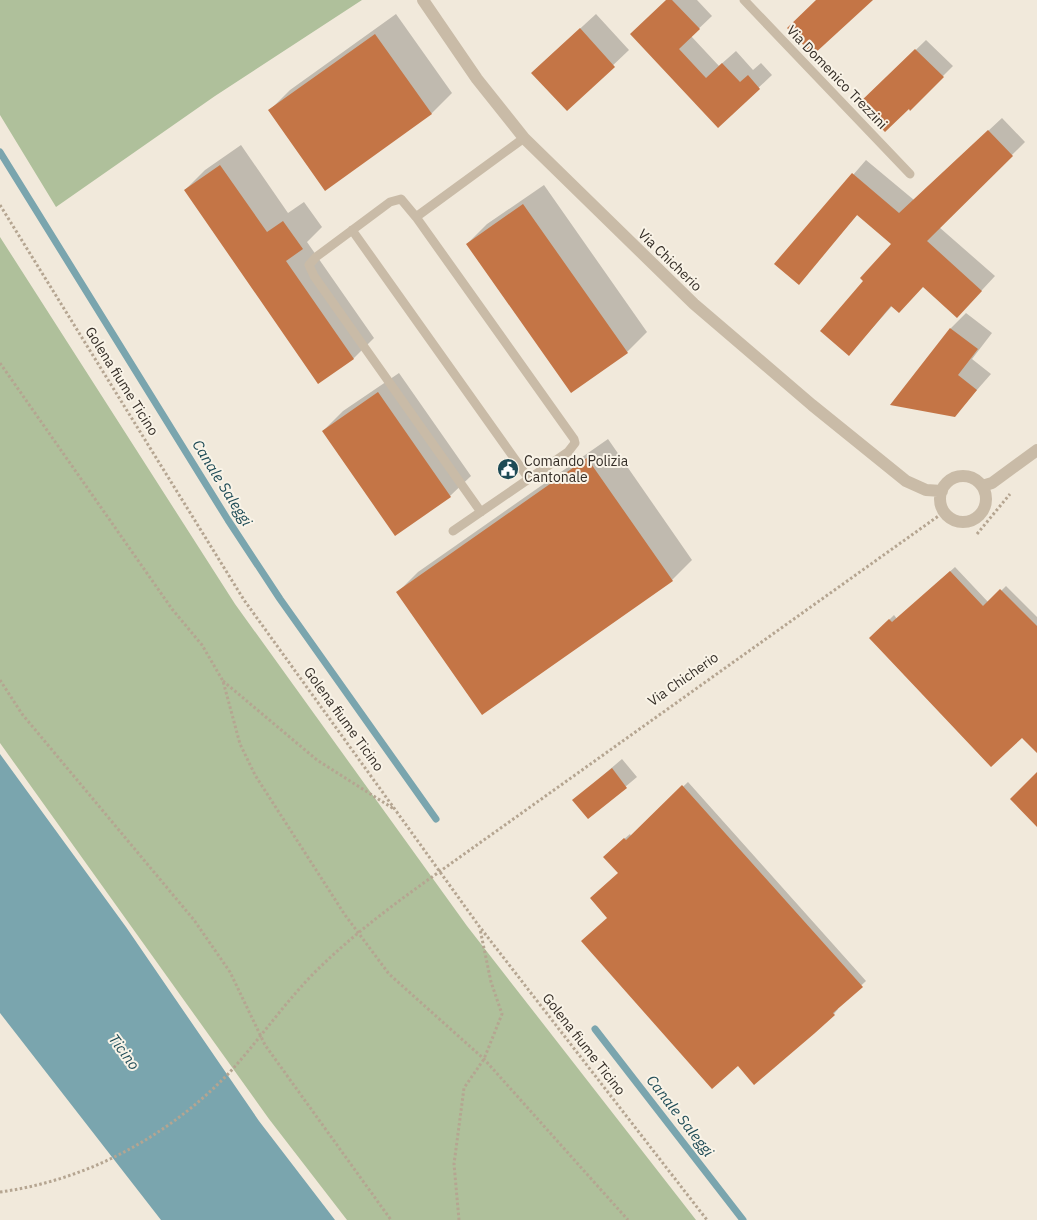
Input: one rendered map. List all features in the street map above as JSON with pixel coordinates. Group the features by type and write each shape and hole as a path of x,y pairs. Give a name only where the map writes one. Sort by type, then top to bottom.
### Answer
{"street":[{"name":"Via Chicherio","path":"423,0 477,79 524,138 694,304 906,482 926,490 942,491"},
{"path":"982,486 992,482 1037,450"},
{"path":"964,476 971,478 982,486 986,500 985,507 976,518 962,522 949,517 944,512 941,498 942,491 951,480 964,476"}],"lane":[{"name":"Via Domenico Trezzini","path":"744,0 910,174"},
{"path":"416,217 524,138"},
{"path":"453,531 481,512 568,452 574,443 574,439 416,217 405,203 396,199 316,256 309,266 310,270 481,512"},
{"path":"352,230 529,479"}],"path":[{"name":"Golena fiume Ticino","path":"0,205 244,600 479,926 706,1220"},
{"path":"0,363 166,601 202,645 223,681 240,744 255,775 334,900 389,974 484,1059 628,1220"},
{"path":"978,534 1015,487"},
{"name":"Via Chicherio","path":"0,1192 43,1184 97,1166 124,1153 169,1125 230,1072 289,1000 343,945 395,902 944,512"},
{"path":"0,680 22,714 194,920 230,972 265,1046 391,1220"},
{"path":"223,681 317,760 396,811"},
{"path":"459,1220 454,1164 464,1088 484,1059 502,1014 491,982 479,926"}],"green space":[{"path":"0,0 362,0 215,96 56,207 0,115"},
{"path":"0,237 235,604 467,926 696,1220 347,1220 269,1119 0,743"}],"water":[{"name":"Ticino","path":"0,754 126,927 259,1121 335,1220 161,1220 0,1013"}],"building":[{"path":"666,0 672,0 700,29 679,49 706,78 722,63 740,82 748,75 760,89 718,128 630,34"},
{"path":"816,0 873,0 813,55 787,28"},
{"path":"580,28 615,67 567,111 531,73"},
{"path":"375,34 432,114 325,191 268,110"},
{"path":"915,49 944,77 910,111 909,109 885,132 858,104"},
{"path":"988,130 1013,156 927,241 982,291 957,318 923,287 899,313 891,306 849,356 820,331 863,281 860,278 891,244 857,215 799,285 774,264 852,173 899,213"},
{"path":"220,165 267,232 283,221 303,249 286,261 354,359 318,384 184,190"},
{"path":"523,204 628,353 571,393 466,244"},
{"path":"950,328 978,349 958,375 977,390 955,417 890,405"},
{"path":"378,392 451,497 395,536 322,431"},
{"path":"587,458 673,581 482,715 396,592"},
{"path":"950,571 983,606 1000,589 1037,626 1037,753 1022,738 991,767 869,638 889,619 892,622"},
{"path":"612,768 627,788 588,819 572,800"},
{"path":"1037,772 1037,827 1010,799"},
{"path":"682,785 863,987 833,1013 835,1015 815,1033 754,1085 738,1066 712,1089 581,941 607,918 590,898 618,873 603,857 624,838 626,840"}],"waterway":[{"name":"Canale Saleggi","path":"0,152 228,520 280,599 436,819"},
{"name":"Canale Saleggi","path":"595,1029 743,1220"}],"place":[{"name":"Comando Polizia Cantonale","path":"508,469"}]}
